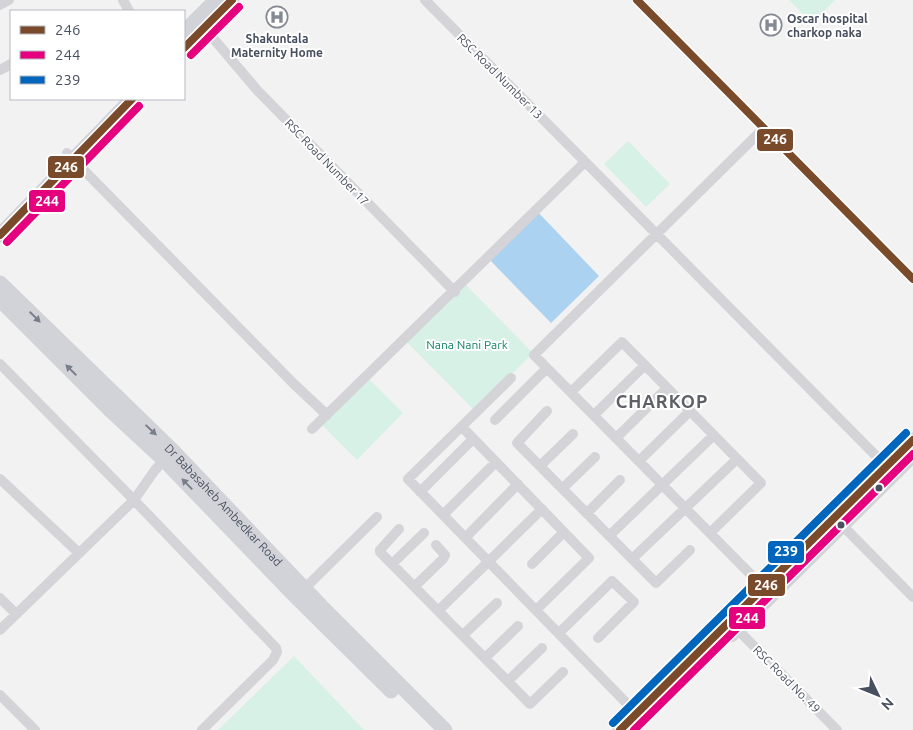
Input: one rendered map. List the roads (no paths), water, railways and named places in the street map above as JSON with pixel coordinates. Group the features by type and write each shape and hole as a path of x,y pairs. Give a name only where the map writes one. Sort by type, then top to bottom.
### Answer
{"street":[{"path":"0,5 9,0"},
{"path":"185,46 216,0"},
{"path":"185,31 232,0"},
{"name":"RSC Road Number 13","path":"425,0 890,470"},
{"path":"637,0 913,279"},
{"name":"RSC Road Number 17","path":"200,23 257,90 455,292"},
{"path":"0,235 71,156 126,100"},
{"path":"764,128 534,355 768,591"},
{"path":"71,156 294,384 327,415"},
{"path":"0,222 71,156"},
{"path":"312,429 455,292 585,162"},
{"name":"Dr Babasaheb Ambedkar Road","path":"0,283 86,365 115,405"},
{"name":"Dr Babasaheb Ambedkar Road","path":"0,300 169,456 300,593 420,713 444,730"},
{"path":"571,392 622,342 714,435 761,483 710,533"},
{"path":"0,364 276,648 277,652 273,660 202,730"},
{"path":"594,415 644,365"},
{"path":"494,420 547,368"},
{"path":"511,378 408,479 559,633 631,725"},
{"path":"616,438 667,388"},
{"path":"548,411 517,442 656,583 690,550"},
{"path":"639,461 690,411"},
{"path":"462,426 589,558 536,610"},
{"path":"540,466 573,434"},
{"path":"609,536 714,435"},
{"path":"420,492 473,438"},
{"path":"631,725 890,470 913,440"},
{"path":"890,470 913,455"},
{"path":"0,630 134,500 155,470 169,456"},
{"path":"562,488 595,456"},
{"path":"632,559 737,459"},
{"path":"443,515 496,462"},
{"path":"0,479 79,554"},
{"path":"587,513 620,480"},
{"path":"466,537 518,484"},
{"path":"439,610 542,509"},
{"path":"300,593 377,517"},
{"path":"838,522 913,597"},
{"path":"399,529 380,550 530,704 563,672"},
{"path":"532,564 564,532"},
{"path":"392,564 424,533"},
{"path":"415,586 443,559 445,555 436,545"},
{"path":"559,633 612,581 634,602 598,638"},
{"path":"631,725 737,629 768,591"},
{"path":"0,598 16,614"},
{"path":"464,635 497,603"},
{"path":"486,658 518,626"},
{"name":"RSC Road No. 49","path":"737,629 837,730"},
{"path":"508,681 542,648"},
{"path":"2,701 35,730"},
{"name":"Dr Babasaheb Ambedkar Road","path":"420,713 431,730"}],"water":[{"path":"535,209 599,276 551,323 486,256"}],"place":[{"name":"Shakuntala Maternity Home","path":"277,17"},
{"name":"Oscar hospital charkop naka","path":"771,25"}],"district":[{"name":"CHARKOP","path":"662,401"}],"park label":[{"name":"Nana Nani Park","path":"467,344"}]}
